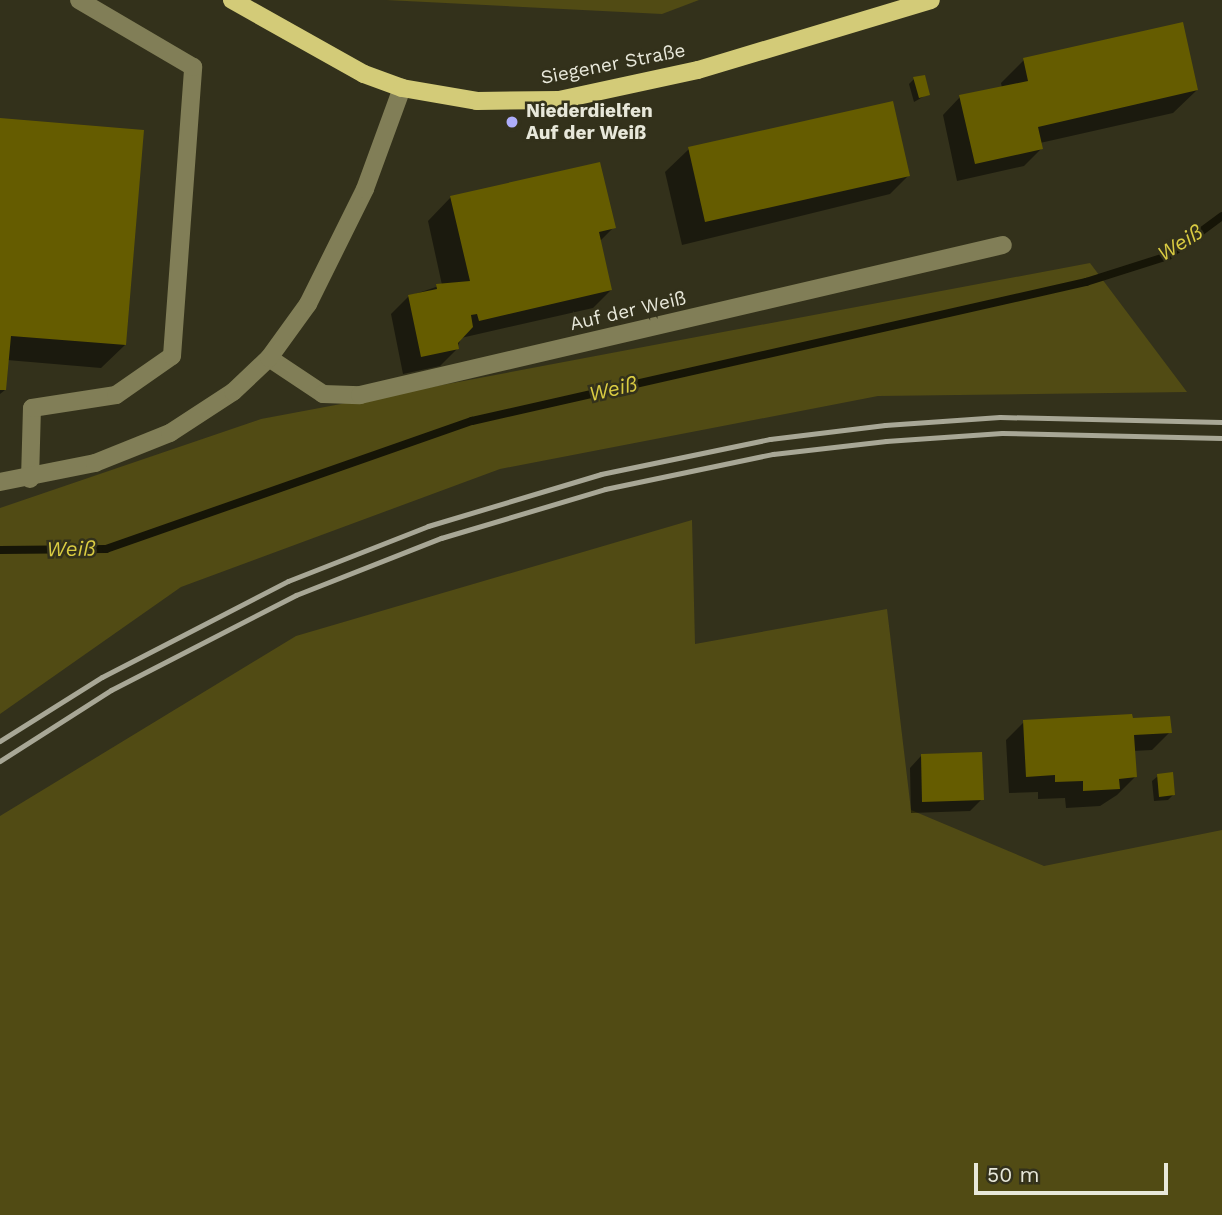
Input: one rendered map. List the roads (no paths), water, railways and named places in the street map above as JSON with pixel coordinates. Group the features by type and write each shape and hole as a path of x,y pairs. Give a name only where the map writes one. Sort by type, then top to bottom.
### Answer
{"main road":[{"name":"Siegener Straße","path":"232,0 364,74 402,88 477,102 559,100 698,70 931,0"}],"street":[{"path":"30,479 32,408 116,395 172,356 193,67 79,0"},
{"path":"0,482 30,479 95,463 170,433 233,391 269,358 308,304 359,200 402,88"},
{"name":"Auf der Weiß","path":"269,358 323,394 360,395 1003,245"}],"waterway":[{"name":"Weiß","path":"0,550 106,549 472,421 1086,282 1168,256 1222,216"}],"railway":[{"path":"0,741 102,677 288,581 428,526 601,474 770,439 885,425 1000,417 1222,422"},
{"path":"0,761 111,690 296,595 441,538 605,489 773,454 886,441 1002,433 1222,438"}],"place":[{"name":"Niederdielfen Auf der Weiß","path":"512,122"}]}
